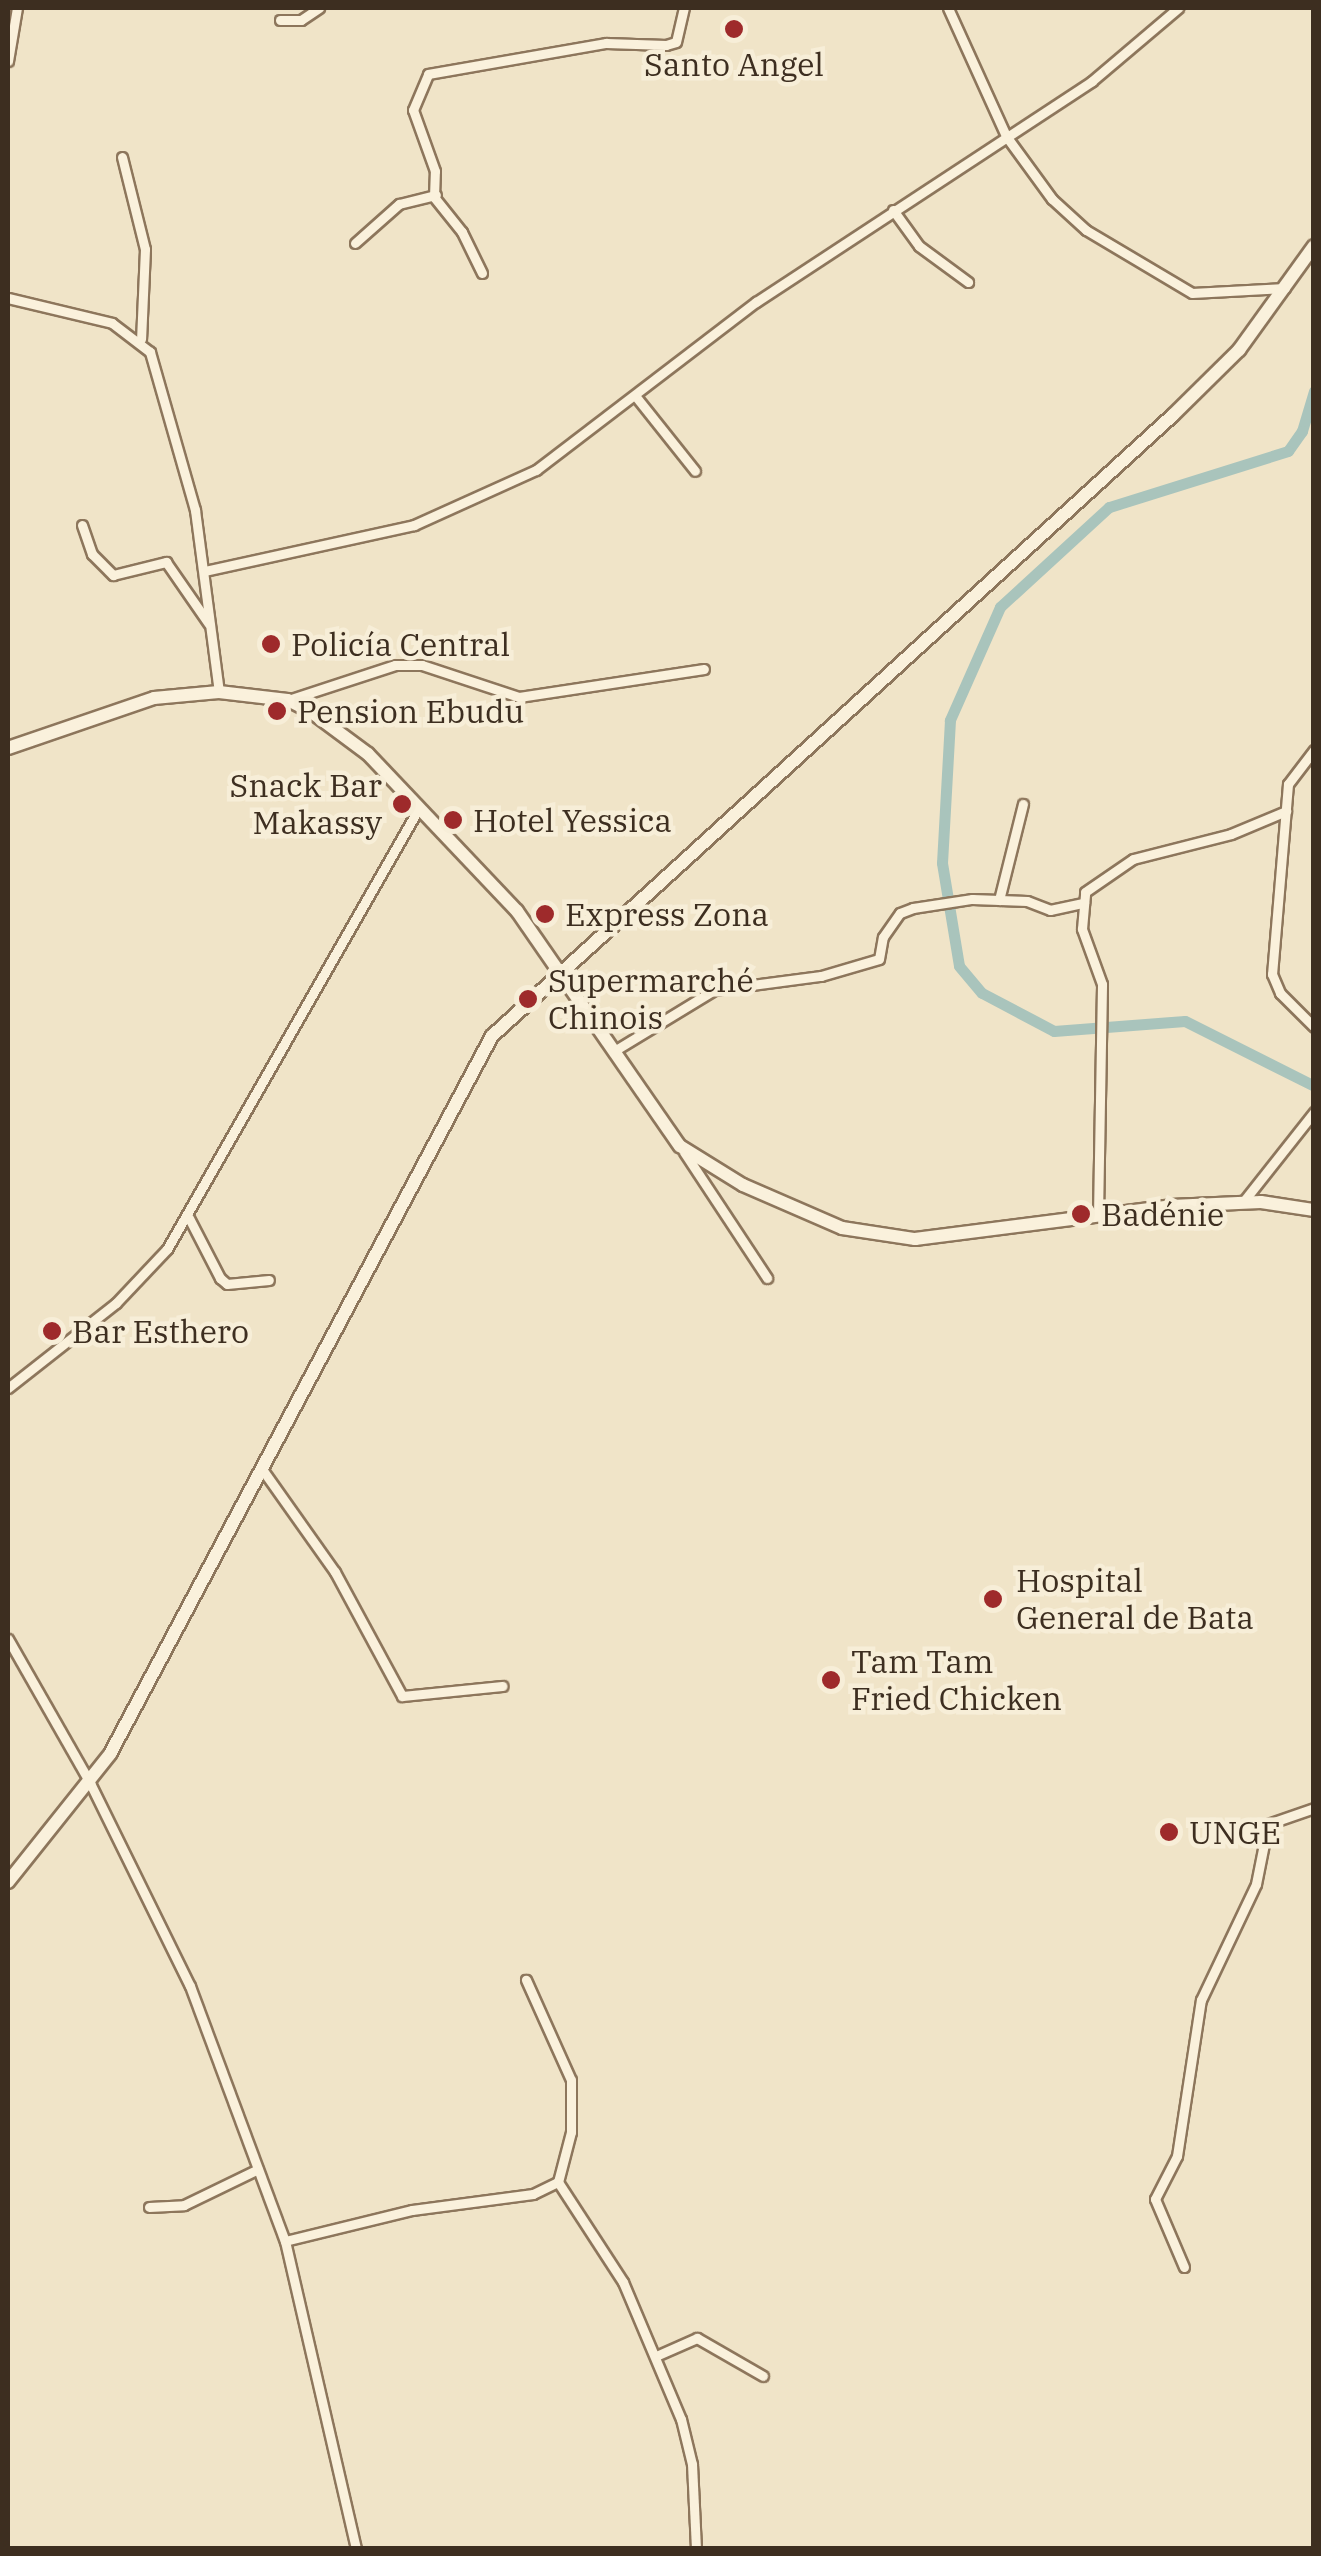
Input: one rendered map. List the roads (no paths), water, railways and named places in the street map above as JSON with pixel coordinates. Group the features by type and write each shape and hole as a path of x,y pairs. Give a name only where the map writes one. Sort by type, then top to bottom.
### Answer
{"main road":[{"path":"8,1882 90,1783 262,1469 472,1067 514,1010 667,881 1062,522 1239,350 1290,287 1314,246"},
{"path":"8,748 154,698 219,692 288,700 354,742 490,880 562,968 614,1052 680,1146 742,1185 869,1237 914,1239 1098,1214 1243,1202 1314,1210"}],"street":[{"path":"8,61 17,8"},
{"path":"280,20 302,20 319,8"},
{"path":"482,273 462,232 437,205 439,194 414,110 428,74 606,43 666,45 676,42 684,8"},
{"path":"948,8 1006,136 1052,198 1086,230 1166,281 1215,295 1290,287"},
{"path":"205,570 414,524 473,502 536,470 638,398 756,302 1092,81 1178,8"},
{"path":"122,157 145,249 140,339"},
{"path":"356,243 399,204 439,194"},
{"path":"893,210 919,246 968,282"},
{"path":"8,298 112,323 140,339 157,366 180,448 205,570 219,692"},
{"path":"638,398 695,471"},
{"path":"82,525 92,554 113,576 166,562 211,626"},
{"path":"288,700 395,665 422,665 519,696 704,669"},
{"path":"1314,750 1292,771 1272,974 1280,993 1314,1027"},
{"path":"999,900 1023,804"},
{"path":"8,1388 116,1303 189,1218 419,808"},
{"path":"1098,1214 1100,971 1082,930 1085,892 1133,860 1231,834 1286,811"},
{"path":"614,1052 725,986 793,981 879,959 883,936 900,913 999,900 1050,910 1084,903"},
{"path":"1243,1202 1314,1112"},
{"path":"680,1146 767,1278"},
{"path":"189,1218 220,1278 227,1284 269,1280"},
{"path":"262,1469 334,1572 402,1696 503,1686"},
{"path":"8,1639 90,1783 190,1986 285,2242 356,2548"},
{"path":"1184,2267 1155,2199 1176,2156 1201,2000 1256,1884 1268,1824 1314,1808"},
{"path":"526,1980 571,2080 571,2132 558,2182 623,2282 656,2356 692,2464 696,2548"},
{"path":"149,2207 202,2198 258,2169"},
{"path":"285,2242 412,2210 533,2194 558,2182"},
{"path":"656,2356 697,2338 763,2376"}],"waterway":[{"path":"1314,391 1302,431 1288,451 1109,507 1000,607 950,720 942,863 959,966 982,993 1054,1031 1185,1021 1314,1086"}],"place":[{"name":"Santo Angel","path":"734,29"},
{"name":"Policía Central","path":"271,644"},
{"name":"Pension Ebudu","path":"277,711"},
{"name":"Snack Bar Makassy","path":"402,804"},
{"name":"Hotel Yessica","path":"453,820"},
{"name":"Express Zona","path":"545,914"},
{"name":"Supermarché Chinois","path":"528,999"},
{"name":"Badénie","path":"1081,1214"},
{"name":"Bar Esthero","path":"52,1331"},
{"name":"Hospital General de Bata","path":"993,1599"},
{"name":"Tam Tam Fried Chicken","path":"831,1680"},
{"name":"UNGE","path":"1169,1832"}]}
